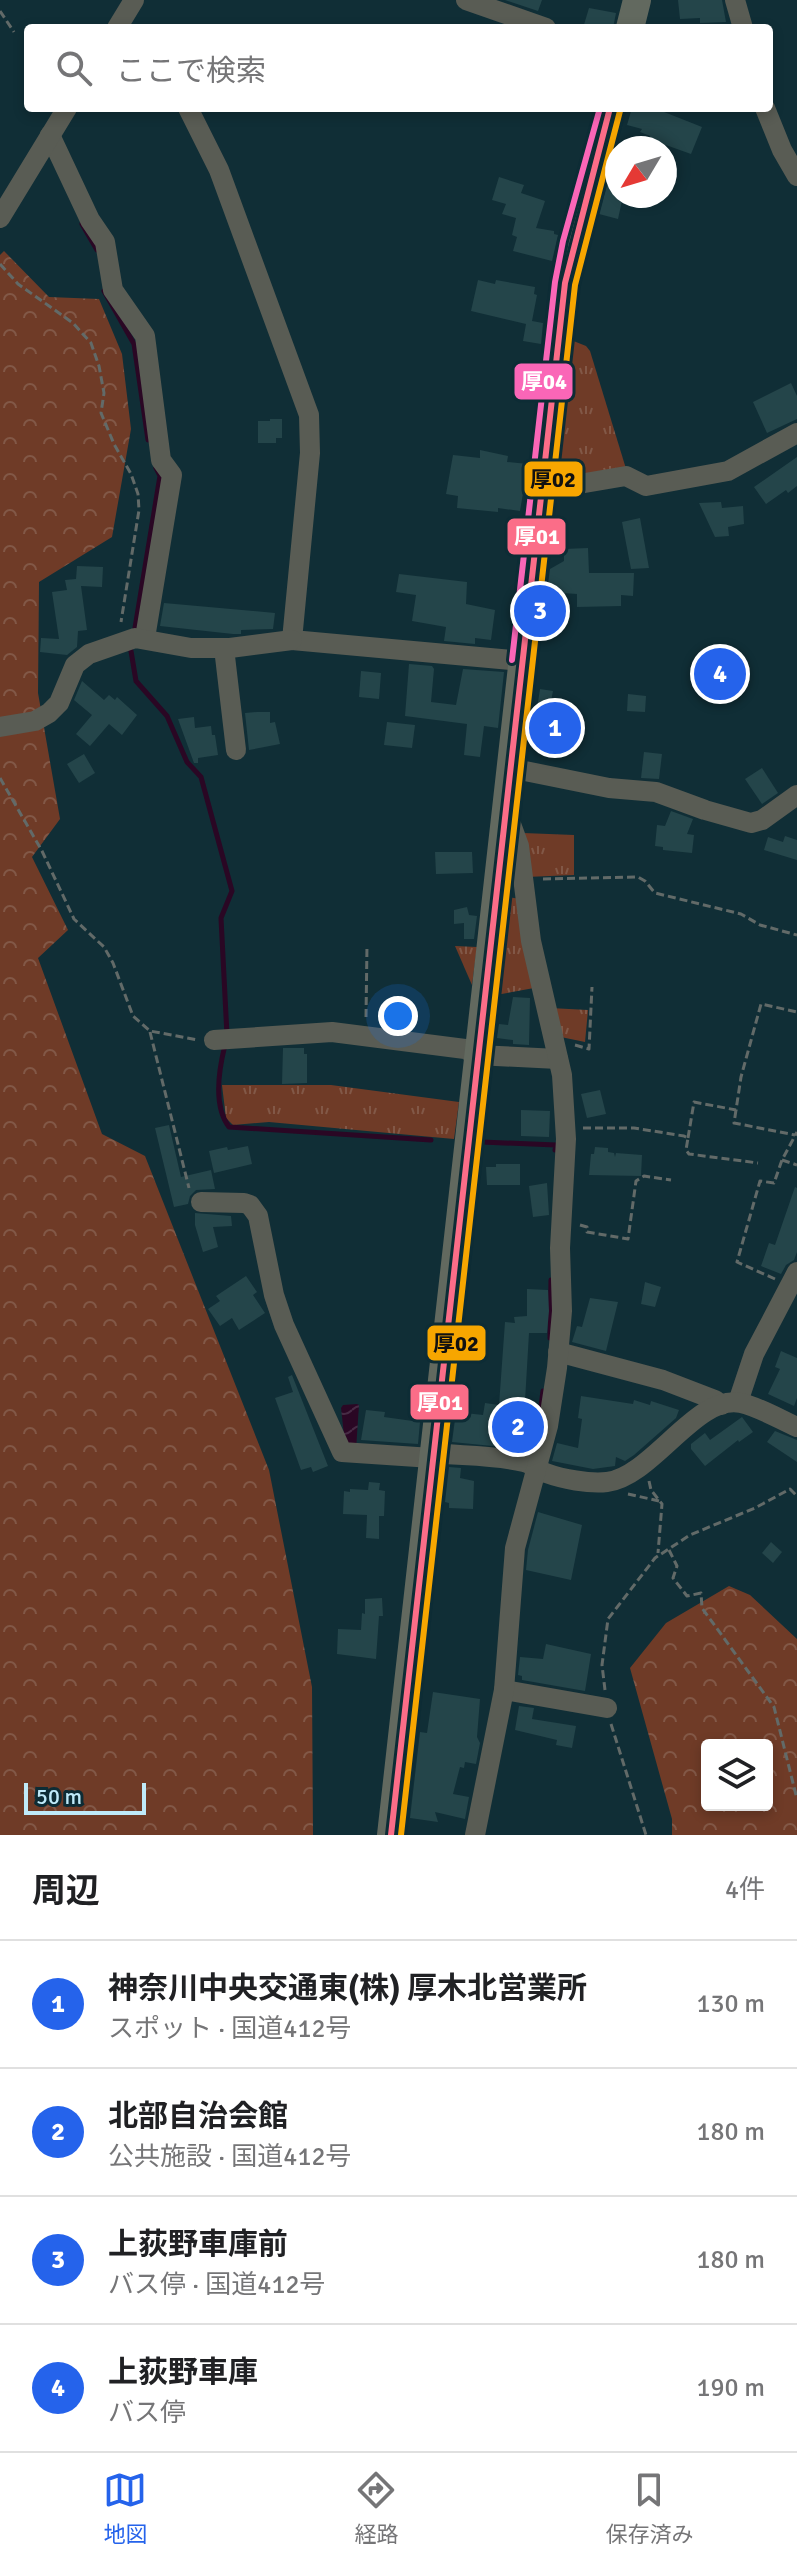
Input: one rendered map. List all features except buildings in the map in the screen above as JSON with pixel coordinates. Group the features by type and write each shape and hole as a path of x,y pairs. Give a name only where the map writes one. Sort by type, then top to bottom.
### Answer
{"highway":[{"path":"631,24 637,0"},
{"path":"391,1835 565,283 609,112"}],"street":[{"path":"119,24 134,0"},
{"path":"466,0 535,24"},
{"path":"735,0 742,24"},
{"path":"0,218 64,112"},
{"path":"190,112 219,170 309,415 310,453 292,640"},
{"path":"767,112 782,150 797,176"},
{"path":"50,135 90,220 105,242 113,290 145,336 161,460 172,475 135,640"},
{"path":"542,480 573,485 626,476 646,486 728,471 797,433"},
{"path":"0,727 35,721 49,713 59,703 75,665 89,654 135,640 191,648 224,648 292,640 522,661"},
{"path":"224,648 236,750"},
{"path":"510,768 609,788 656,792 751,823 762,820 797,795"},
{"path":"475,1835 504,1690 515,1548 548,1426 562,1311 561,1222 566,1129 562,1075 533,953 519,846 505,809"},
{"path":"221,1040 332,1032 465,1049 477,1055 556,1050"},
{"path":"201,1202 244,1203 250,1205 258,1216 274,1295 284,1325 331,1422 342,1452 527,1462 544,1473 602,1483 627,1477 642,1467 678,1431 729,1404 794,1279"},
{"path":"558,1352 663,1380 797,1427"},
{"path":"504,1690 607,1708"}],"path":[{"path":"1,14 14,32"},
{"path":"0,264 18,284 73,323 91,343 104,393 101,413 138,494 139,510 121,627 135,640"},
{"path":"0,778 42,851 74,919 104,947 113,963 133,1016 150,1031 181,1038 221,1040"},
{"path":"521,879 638,877 655,893 741,914 760,925 797,935"},
{"path":"367,945 367,1036"},
{"path":"556,1050 589,1049 592,987"},
{"path":"794,1279 737,1262 760,1181 774,1183 796,1134 734,1123 741,1077 761,1004 797,1012"},
{"path":"150,1031 189,1189 194,1198 201,1202"},
{"path":"736,1110 694,1102 686,1150 689,1154 758,1163"},
{"path":"566,1129 634,1128 688,1138"},
{"path":"782,1160 797,1165"},
{"path":"561,1222 587,1227 587,1232 628,1239 636,1181 644,1176 671,1180"},
{"path":"642,1467 651,1490 662,1504 658,1555"},
{"path":"646,1835 607,1708 602,1665 608,1619 658,1555 690,1535 755,1508 790,1489 797,1496"},
{"path":"668,1549 677,1566 673,1578 687,1596 701,1593 702,1608 774,1707 797,1799"}],"green space":[{"path":"4,251 49,297 99,299 122,354 131,429 112,537 39,582 38,693 60,819 32,857 68,930 38,958 102,1134 145,1156 269,1470 312,1687 313,1835 0,1835 0,255"},
{"path":"571,340 590,351 627,472 573,481 557,475"},
{"path":"523,833 574,835 574,875 526,877"},
{"path":"508,897 520,899 534,988 496,995"},
{"path":"455,946 477,947 472,985"},
{"path":"550,1008 588,1010 585,1042 556,1036"},
{"path":"222,1085 331,1085 459,1102 454,1139 269,1122 233,1125 226,1118"},
{"path":"729,1586 750,1595 797,1639 797,1835 672,1835 672,1819 630,1668 666,1623"}],"water":[{"path":"357,1404 356,1450 345,1444 341,1408 343,1405"}],"waterway":[{"path":"82,224 97,250"},
{"path":"104,291 134,344 148,440"},
{"path":"135,628 160,476 156,468"},
{"path":"131,651 136,681 167,716 187,762 201,777 232,891 221,918 227,1035"},
{"path":"225,1045 219,1076 219,1098 229,1127 431,1140"},
{"path":"482,1142 556,1145 555,1150"},
{"path":"550,1338 551,1280"},
{"path":"540,1414 543,1391"}],"transit line":[{"name":"厚04","path":"512,660 555,282 563,241 599,112"},
{"name":"厚01","path":"391,1835 565,283 609,112"},
{"name":"厚02","path":"401,1835 575,285 620,112"}],"place":[{"name":"上荻野車庫前","path":"540,611"},
{"name":"上荻野車庫","path":"720,674"},
{"name":"神奈川中央交通東(株) 厚木北営業所","path":"555,728"},
{"name":"北部自治会館","path":"518,1427"}]}
